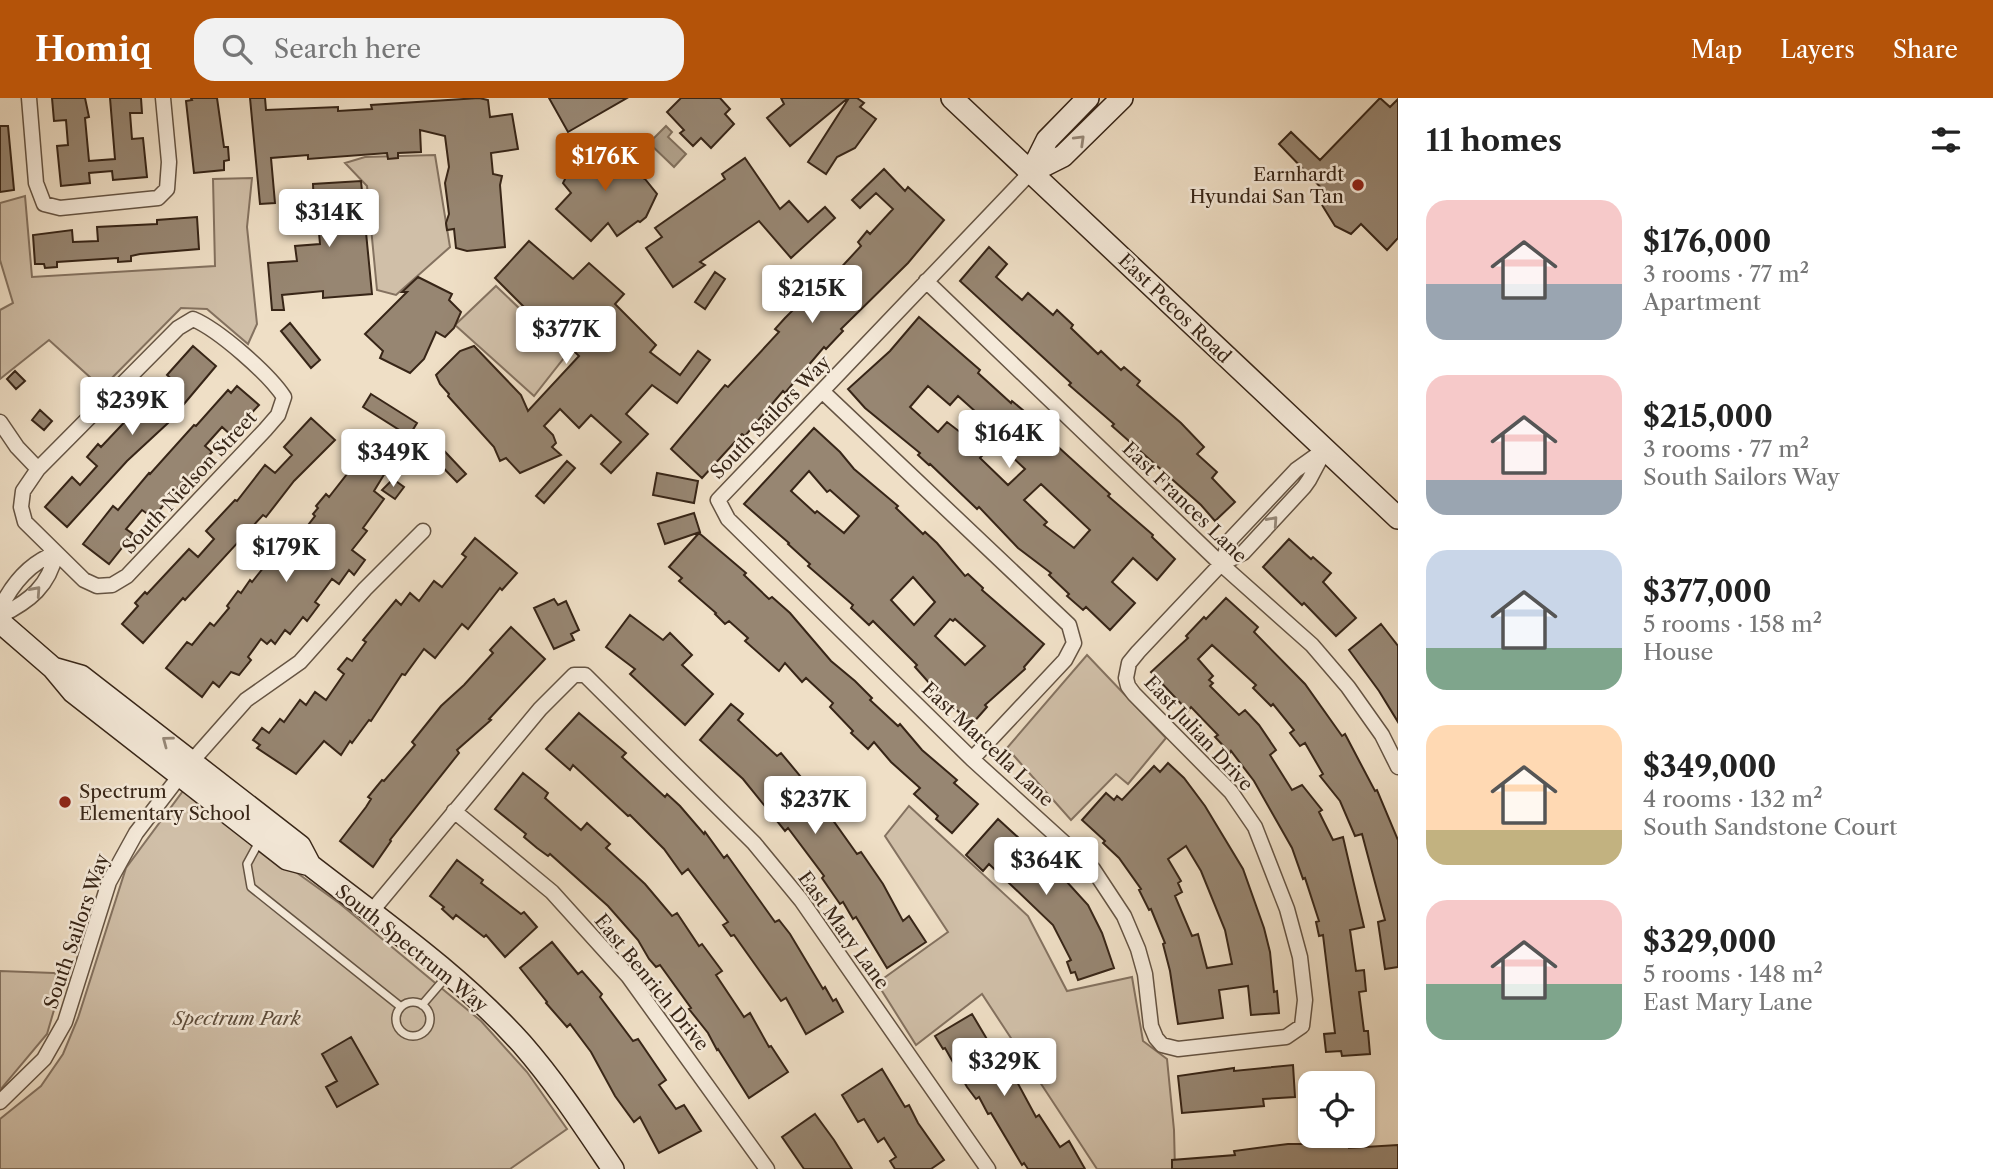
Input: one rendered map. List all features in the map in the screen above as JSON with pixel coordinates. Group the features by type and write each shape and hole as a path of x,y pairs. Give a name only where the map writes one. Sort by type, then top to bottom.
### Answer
{"street":[{"path":"29,98 36,183 44,204 60,208 158,198 167,189 169,162 163,98"},
{"name":"East Pecos Road","path":"952,98 1398,518"},
{"path":"1031,172 1047,140 1088,98"},
{"path":"1031,172 1063,156 1122,98"},
{"name":"South Sailors Way","path":"722,509 718,500 1031,172"},
{"name":"East Frances Lane","path":"926,281 1221,564 1312,645 1382,735 1398,767"},
{"name":"South Nielson Street","path":"38,469 178,328 193,319 208,325 275,384 284,397 278,415 265,430 127,576 113,585 97,586 84,580 56,553"},
{"path":"822,391 1069,625 1074,643 1065,660 972,759"},
{"path":"0,422 17,447 38,469 23,491 20,507 26,522 56,553"},
{"path":"1221,564 1231,539 1296,470 1325,450"},
{"name":"East Marcella Lane","path":"722,509 728,519 972,759 1093,869 1111,892 1138,950 1145,974 1151,1026 1162,1045"},
{"name":"South Sailors Way","path":"0,1102 44,1059 65,1022 114,872 136,833 186,768 246,700 300,662 365,589 423,531"},
{"path":"0,609 10,589 39,560 56,553"},
{"path":"0,615 24,604 51,574 56,553"},
{"name":"East Julian Drive","path":"1162,1045 1178,1049 1286,1037 1302,1026 1305,1015 1300,957 1287,909 1255,827 1231,792 1135,694 1128,686 1126,678 1129,663 1221,564"},
{"name":"South Spectrum Way","path":"0,622 53,668 73,692 300,846 310,865"},
{"name":"East Mary Lane","path":"454,811 548,701 574,675 585,675 754,843 793,891 988,1169"},
{"name":"South Spectrum Way","path":"186,768 287,859 310,865 449,974 522,1044 561,1093 613,1169"},
{"path":"371,912 454,811"},
{"name":"East Benrich Drive","path":"454,811 552,891 628,976 767,1169"}],"lane":[{"path":"261,838 247,864 251,887 401,1007"},
{"path":"422,1004 449,974"},
{"path":"411,1002 422,1004 430,1020 425,1030 416,1035 406,1034 398,1027 396,1016 401,1007 411,1002"}],"green space":[{"path":"435,155 450,247 396,295 377,290 367,186 345,163 365,157"},
{"path":"252,178 247,227 257,324 248,344 207,309 181,308 102,388 49,340 0,379 0,310 13,303 0,260 0,203 25,196 32,277 215,266 213,179"},
{"path":"496,286 567,354 534,396 455,325"},
{"path":"1087,655 1166,738 1128,784 1116,774 1071,820 1007,748"},
{"name":"Spectrum Park","path":"183,791 339,903 481,1021 527,1072 567,1129 510,1169 0,1169 0,1119 41,1086 63,1054 78,1018 126,868"},
{"path":"909,806 1028,916 1067,991 1132,977 1143,1041 1167,1059 1175,1169 1097,1169 982,994 916,1045 877,983 948,932 885,836"},
{"path":"0,971 54,973 63,979 47,1034 0,1090"}],"shaded area":[{"path":"666,126 672,132 668,137 686,154 674,167 649,143"}],"building":[{"path":"52,98 85,98 89,117 85,118 89,161 115,159 110,98 141,98 142,113 130,113 132,139 143,138 147,177 113,180 112,171 89,173 90,183 61,186 57,146 68,145 66,120 54,121"},
{"path":"191,98 217,98 224,147 228,147 229,160 224,161 224,170 194,173 186,101 192,100"},
{"path":"250,98 265,98 266,110 338,107 338,111 372,109 371,105 479,98 488,100 490,117 512,114 518,149 491,153 493,174 502,176 500,185 505,247 467,251 456,248 454,229 447,230 446,223 449,214 445,183 449,167 445,136 420,130 421,152 398,153 398,158 388,159 387,153 308,159 308,155 271,158 275,203 260,204"},
{"path":"549,98 627,98 568,132"},
{"path":"681,98 720,98 730,109 725,114 734,124 711,148 701,138 693,146 680,133 684,130 667,112"},
{"path":"781,98 848,98 790,146 767,118 784,104"},
{"path":"849,98 857,98 864,103 860,107 876,119 855,148 837,157 826,174 808,162"},
{"name":"Earnhardt Hyundai San Tan","path":"1380,98 1390,107 1398,99 1398,238 1387,250 1361,224 1351,234 1335,226 1322,205 1330,197 1279,144 1291,132 1320,160"},
{"path":"0,126 8,126 14,190 0,192"},
{"path":"602,140 607,147 621,154 619,159 627,170 645,179 657,194 646,217 640,222 617,236 608,223 591,241 556,209 571,193 563,183 579,151 585,153"},
{"path":"745,158 780,209 789,201 808,222 825,207 835,218 791,258 759,221 700,262 705,265 673,287 646,248 662,237 655,228 725,179 722,174"},
{"path":"884,169 905,191 908,187 944,220 908,263 841,329 843,331 826,349 824,347 745,436 742,434 702,478 671,449 725,385 728,387 779,332 775,329 785,318 797,306 802,310 838,279 834,275 861,246 858,242 867,231 870,234 893,209 876,193 860,208 852,200"},
{"path":"361,181 372,294 323,298 323,291 282,295 284,310 272,310 268,263 297,261 295,246 320,244 318,222 312,222 313,184"},
{"path":"197,217 199,249 140,254 131,256 131,261 118,262 118,258 57,262 57,267 45,268 44,264 35,264 33,235 72,230 73,242 98,241 97,227 157,224 157,220"},
{"path":"529,241 573,279 589,263 624,294 615,304 656,345 650,352 680,375 698,351 710,360 677,403 652,385 626,414 648,434 611,473 601,464 621,442 591,415 579,428 560,409 544,426 553,435 556,443 552,447 561,455 520,473 506,458 500,461 494,447 448,396 436,375 460,351 474,346 521,395 528,411 579,356 548,326 546,329 495,278"},
{"path":"989,247 1007,264 996,277 1022,300 1028,293 1053,315 1057,310 1098,354 1101,351 1121,370 1124,367 1140,381 1137,385 1204,447 1197,454 1217,472 1212,478 1235,502 1215,521 960,281"},
{"path":"715,272 725,279 705,309 695,302"},
{"path":"418,277 452,294 449,300 461,312 454,328 445,337 436,332 424,359 410,373 380,358 383,351 365,334 407,292 402,292"},
{"path":"919,317 980,370 978,373 1011,403 1012,401 1024,411 1047,434 1045,435 1153,535 1175,559 1157,580 1133,558 1112,582 1135,603 1110,630 1086,607 1083,610 1067,596 1069,594 1049,575 1051,573 1018,548 979,507 977,509 918,455 920,453 865,408 848,389 890,351","holes":["928,386 950,405 958,396 986,421 969,439 947,422 938,432 910,407","995,441 1025,469 1008,485 980,458","1041,484 1090,530 1074,548 1044,525 1047,522 1024,500"]},
{"path":"290,323 320,360 311,368 281,331"},
{"path":"193,346 216,366 168,423 127,461 67,527 45,507 72,477 80,485 97,466 87,457 98,444 101,447 151,394 159,402 175,382 167,375"},
{"path":"15,371 25,381 16,389 7,379"},
{"path":"237,386 259,405 231,435 222,427 205,446 212,452 186,482 184,480 153,518 142,510 126,529 133,534 109,564 83,544 113,506 118,510 194,425 196,426 228,390 231,393"},
{"path":"371,394 417,423 409,436 363,407"},
{"path":"40,410 52,421 44,430 32,420"},
{"path":"311,418 335,440 294,481 266,517 263,515 143,643 122,624 138,606 135,603 145,592 147,594 189,549 198,557 214,539 206,531 235,500 237,501 265,465 275,473 292,455 284,447"},
{"path":"814,428 854,469 898,506 896,508 923,534 925,532 937,543 965,576 968,574 982,590 1044,644 1025,669 985,705 987,707 972,724 939,694 915,667 917,665 873,621 869,625 851,608 853,605 808,566 810,564 789,543 744,504","holes":["809,471 827,492 830,490 859,516 844,533 817,511 815,513 791,491","913,577 935,602 914,625 891,600","950,619 955,619 985,646 965,665 935,636"]},
{"path":"433,439 466,474 457,482 424,448"},
{"path":"362,455 385,473 374,491 384,499 363,528 367,531 352,550 365,560 354,575 349,570 339,584 332,579 315,602 319,605 307,621 303,617 290,634 285,630 275,644 271,640 267,644 261,639 248,657 251,660 239,675 231,672 219,687 213,682 202,697 166,668 187,642 192,645 210,623 214,626 229,608 227,606 238,591 241,593 250,580 252,582 276,552 284,556 315,516 313,514 318,508 316,506 326,494 329,497"},
{"path":"567,461 575,468 544,503 536,496"},
{"path":"657,473 698,481 694,503 653,495"},
{"path":"393,479 404,487 395,499 382,490"},
{"path":"694,513 700,532 665,544 658,524"},
{"path":"699,533 746,573 744,575 769,599 772,597 790,613 831,661 855,681 872,698 870,700 898,726 900,724 922,750 957,780 954,783 978,804 952,833 914,794 920,788 891,762 874,742 868,749 851,733 853,731 830,707 833,703 806,678 802,682 785,663 779,671 745,641 748,638 729,621 725,624 679,581 682,578 669,567"},
{"path":"475,538 517,573 502,590 500,588 468,629 462,624 435,658 424,649 405,675 402,674 371,721 369,720 352,743 350,741 341,755 324,741 296,774 257,748 260,745 253,740 262,728 269,733 280,719 284,722 300,700 306,705 315,692 326,700 344,674 338,669 347,658 352,661 366,642 363,640 396,600 401,605 410,593 419,601 434,581 442,587 466,557 462,554"},
{"path":"1289,539 1331,573 1323,582 1356,618 1336,636 1263,567"},
{"path":"1226,598 1258,627 1254,632 1305,684 1342,736 1345,734 1375,791 1377,790 1398,840 1398,967 1385,969 1378,922 1385,920 1362,834 1355,836 1340,801 1320,776 1323,774 1305,743 1300,746 1290,733 1294,730 1273,704 1271,706 1253,688 1256,685 1212,645 1198,659 1213,676 1209,680 1213,683 1210,686 1239,715 1245,710 1259,725 1276,750 1270,755 1292,790 1302,785 1322,810 1319,812 1333,840 1343,837 1364,927 1350,930 1356,971 1364,970 1366,991 1359,992 1370,1054 1342,1056 1341,1051 1326,1052 1324,1034 1335,1033 1323,935 1319,936 1316,922 1319,921 1292,848 1254,781 1231,751 1230,753 1215,737 1218,735 1191,707 1188,711 1151,672"},
{"path":"554,599 558,605 566,601 579,630 571,634 574,640 554,649 534,608"},
{"path":"630,615 663,640 670,633 692,655 682,665 713,694 685,725 630,674 635,669 606,647"},
{"path":"1381,624 1398,646 1398,722 1349,650"},
{"path":"511,627 545,659 489,719 491,720 457,750 459,753 390,840 373,867 340,841 366,807 371,799 368,797 415,745 412,742 441,706 493,653 490,650"},
{"path":"731,704 743,714 738,720 777,756 781,753 801,777 796,781 832,819 857,854 861,852 883,884 903,921 909,916 926,942 887,968 856,917 853,919 843,902 840,904 822,878 824,876 788,828 785,831 743,779 700,740"},
{"path":"579,713 626,753 622,757 665,797 667,794 680,806 704,834 705,832 724,858 727,855 775,922 779,920 790,934 823,989 825,987 833,1001 836,999 843,1012 806,1034 786,998 781,1001 734,935 731,936 723,925 728,922 688,869 682,874 664,849 630,815 573,765 570,770 546,749"},
{"path":"1168,763 1184,778 1205,806 1243,869 1270,952 1279,1013 1251,1015 1248,986 1219,990 1223,1018 1178,1024 1163,944 1165,943 1151,909 1149,910 1139,890 1141,889 1119,858 1082,820 1106,793 1114,800 1117,796 1122,800 1154,766 1160,772","holes":["1186,846 1201,871 1225,930 1232,964 1207,968 1198,934 1192,936 1175,896 1182,892 1178,883 1181,881 1168,859"]},
{"path":"523,773 548,793 545,798 581,830 587,823 610,844 606,848 645,884 672,916 677,913 699,946 702,944 722,971 716,975 744,1017 750,1013 769,1047 771,1046 788,1072 749,1098 660,965 656,967 638,940 608,906 550,854 548,856 524,837 526,834 495,809"},
{"path":"998,819 1045,862 1047,860 1088,905 1102,933 1114,968 1078,980 1075,972 1071,973 1067,962 1071,960 1053,925 989,864 983,871 966,855"},
{"path":"457,860 483,880 481,883 521,914 524,912 537,927 505,957 486,935 484,937 456,915 453,919 442,909 444,907 430,896"},
{"path":"552,942 578,974 582,971 602,994 600,997 633,1041 638,1039 666,1080 659,1085 676,1109 684,1105 701,1131 659,1153 640,1117 634,1122 615,1096 591,1052 570,1024 567,1027 546,1003 520,968"},
{"path":"972,1014 994,1051 997,1050 1016,1080 1036,1117 1039,1115 1060,1147 1069,1141 1085,1169 1028,1169 1024,1163 1022,1165 991,1113 988,1114 979,1097 976,1099 967,1087 935,1036"},
{"path":"351,1037 378,1084 337,1107 326,1087 337,1081 322,1054"},
{"path":"1293,1065 1295,1097 1263,1099 1264,1106 1182,1113 1178,1076 1234,1068 1234,1071"},
{"path":"882,1069 905,1107 909,1105 944,1160 931,1169 895,1169 890,1161 896,1157 884,1138 878,1142 864,1119 858,1122 842,1095"},
{"path":"815,1114 852,1169 804,1169 782,1137"},
{"path":"1288,1144 1298,1144 1298,1148 1375,1148 1398,1145 1398,1169 1172,1169 1172,1160 1235,1155 1234,1151"}],"place":[{"name":"Earnhardt Hyundai San Tan","path":"1358,185"},
{"name":"Spectrum Elementary School","path":"65,802"}]}
